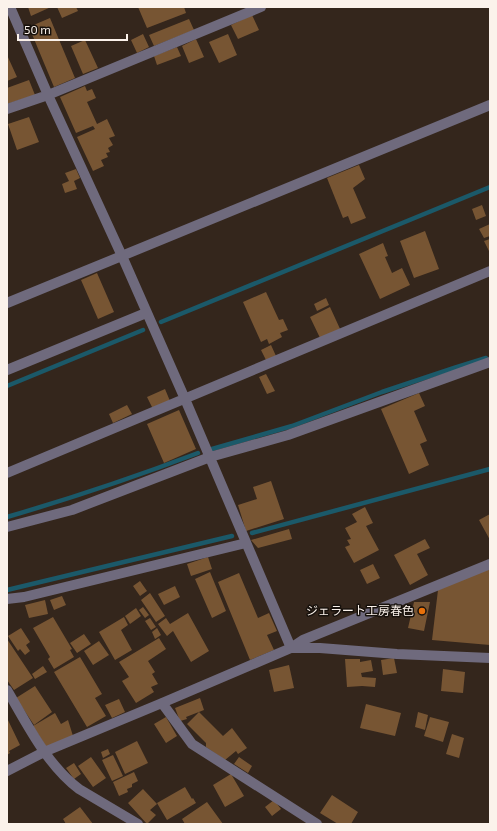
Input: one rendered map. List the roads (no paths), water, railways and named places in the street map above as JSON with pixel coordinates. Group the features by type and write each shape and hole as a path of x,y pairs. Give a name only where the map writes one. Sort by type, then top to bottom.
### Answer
{"street":[{"path":"10,7 185,399 291,648"},
{"path":"7,109 48,95 261,7"},
{"path":"7,303 490,105"},
{"path":"7,473 490,271"},
{"path":"7,370 146,313"},
{"path":"7,526 72,510 210,457 288,435 490,362"},
{"path":"7,599 24,597 246,543"},
{"path":"7,772 44,752 291,648 304,640 490,564"},
{"path":"291,648 320,648 397,654 490,658"},
{"path":"7,690 44,752 71,782 79,789 138,824"},
{"path":"162,703 192,744 318,824"}],"waterway":[{"path":"161,322 490,187"},
{"path":"7,386 143,330"},
{"path":"212,449 292,426 382,392 486,358"},
{"path":"7,517 103,487 198,453"},
{"path":"252,533 490,469"},
{"path":"7,590 232,536"}],"place":[{"name":"ジェラート工房春色","path":"422,611"}]}
